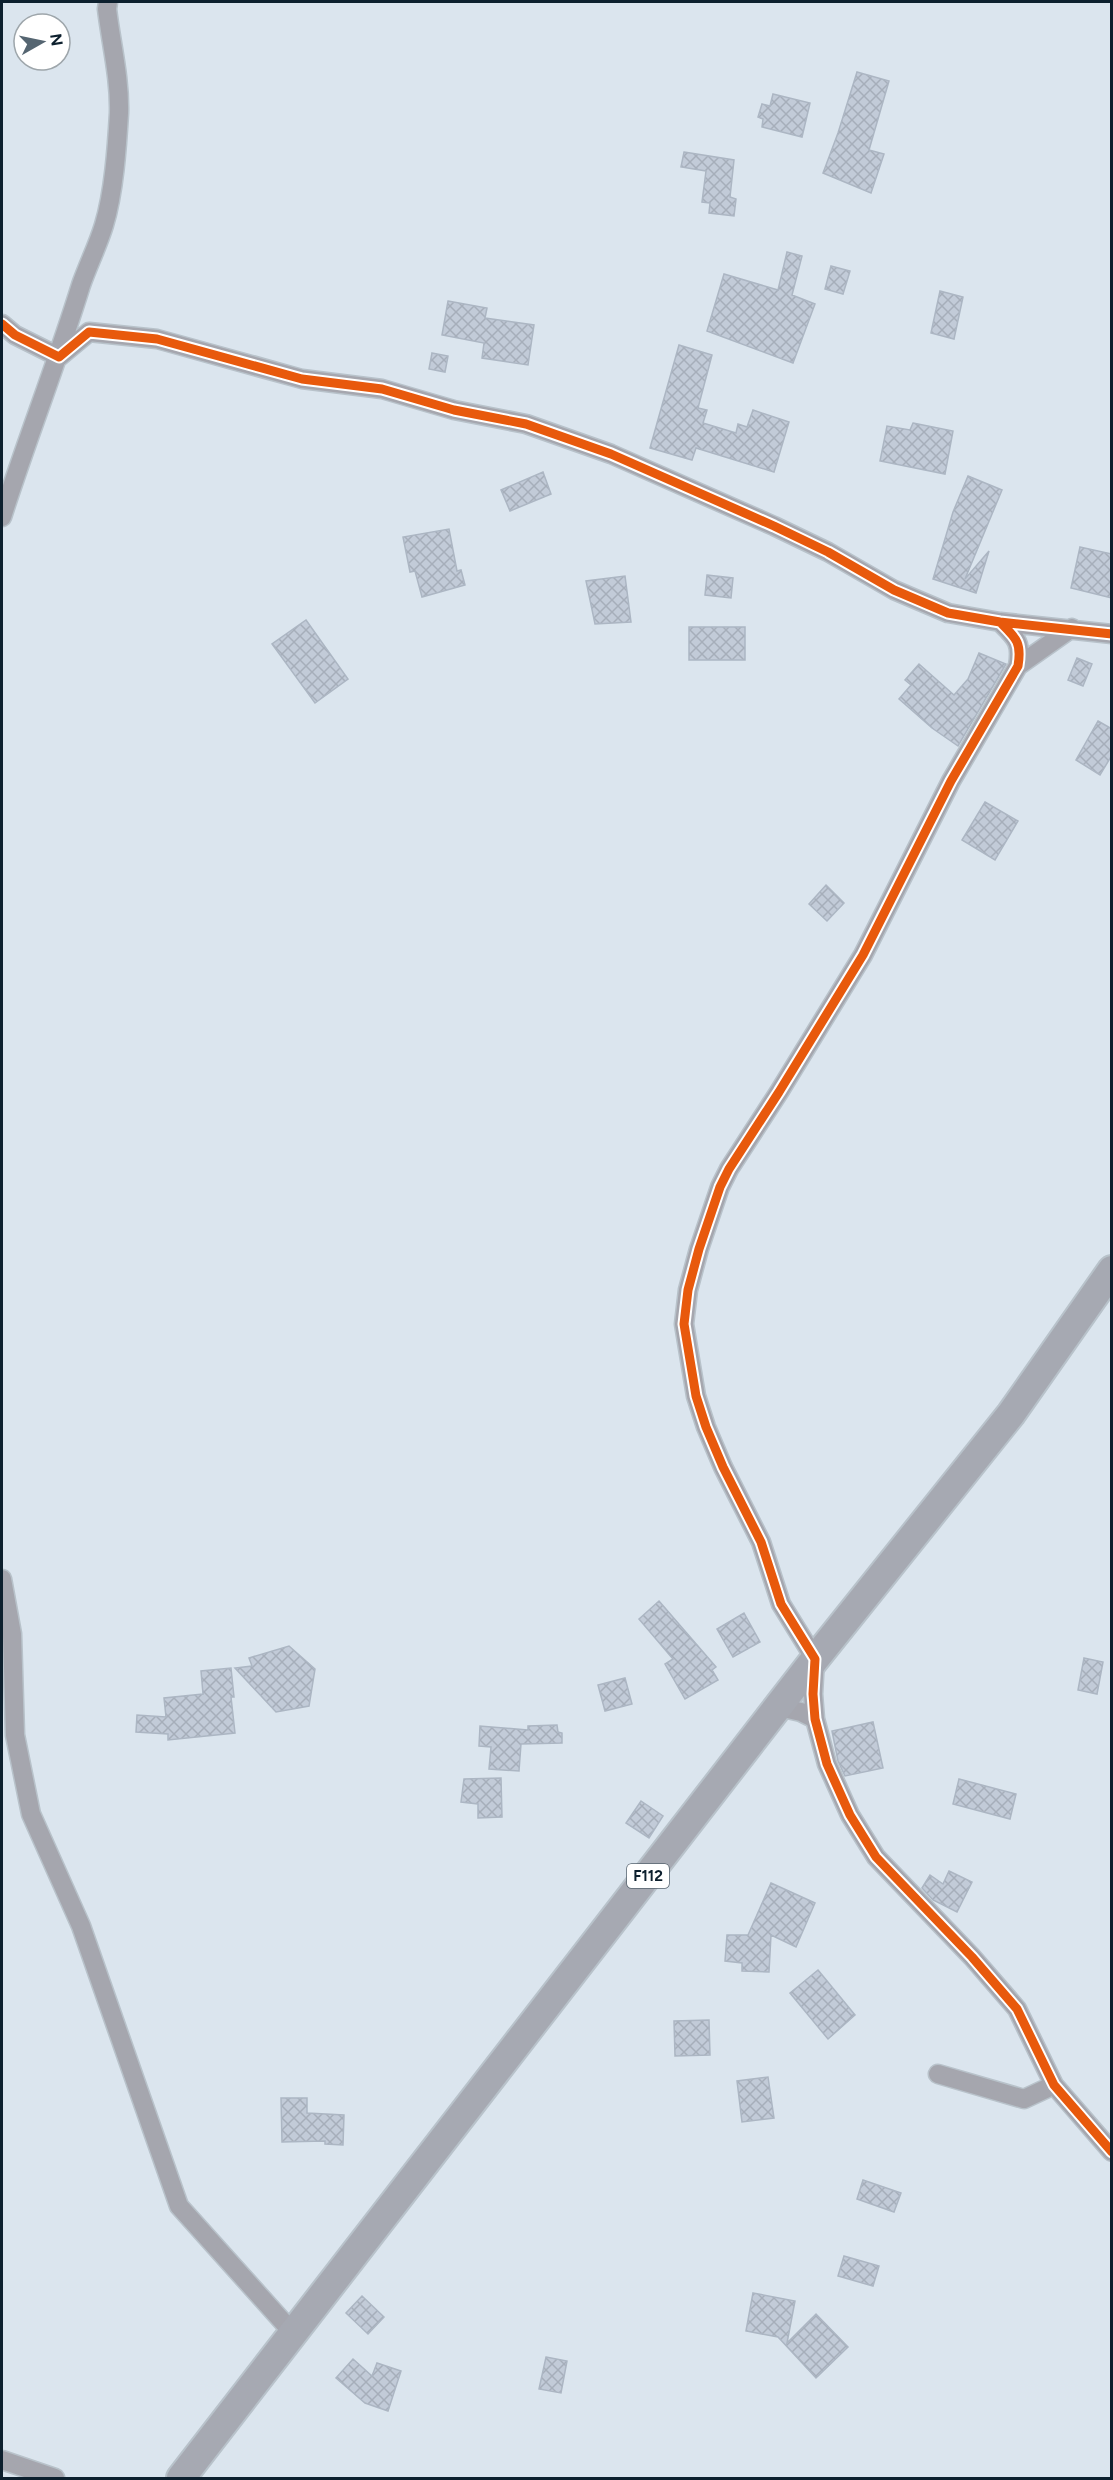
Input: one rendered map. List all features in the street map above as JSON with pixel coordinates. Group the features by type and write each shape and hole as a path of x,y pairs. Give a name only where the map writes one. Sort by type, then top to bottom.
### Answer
{"main road":[{"name":"F112","path":"181,2478 815,1659 1011,1414 1112,1270"}],"street":[{"path":"2,517 26,442 59,357 88,265 104,226 110,200 119,112 108,2"},
{"path":"2,324 15,335 59,357"},
{"path":"59,357 89,332 157,339 303,379 382,389 454,410 526,424 611,454 774,526 828,552 894,590 948,613 1000,622 1112,634"},
{"path":"1000,622 1017,639 1021,652 1018,666 951,781 863,955 720,1186 702,1238 688,1290 684,1324 696,1396 706,1427 723,1467 761,1542 781,1604 815,1659 813,1694 815,1719 832,1774 850,1815 876,1857 972,1957 1017,2009 1054,2085 1112,2152"},
{"path":"1018,666 1072,628"},
{"path":"2,1579 12,1634 15,1735 31,1814 81,1926 179,2206 293,2333"},
{"path":"779,1707 801,1712 815,1719"},
{"path":"938,2074 1024,2099 1054,2085"},
{"path":"2,2460 55,2478"}],"building":[{"path":"857,72 889,81 869,150 884,154 871,193 823,173"},
{"path":"773,94 810,103 802,137 762,127 763,119 758,117 762,104 770,106"},
{"path":"684,152 734,160 730,197 736,199 734,216 709,213 710,203 702,202 706,171 681,167"},
{"path":"787,252 802,256 792,295 815,304 793,363 707,331 724,274 778,290"},
{"path":"831,266 850,271 843,294 825,289"},
{"path":"940,291 963,297 954,339 931,333"},
{"path":"448,301 487,308 485,318 534,325 528,365 482,358 484,343 442,335"},
{"path":"679,345 712,355 698,408 707,410 703,423 736,433 738,424 747,427 753,410 789,422 774,472 696,448 692,460 650,448"},
{"path":"432,353 448,356 445,372 429,369"},
{"path":"913,423 953,431 945,474 880,461 887,426 910,430"},
{"path":"543,472 551,494 510,511 501,490"},
{"path":"968,476 1002,490 965,579 989,551 976,593 933,579 953,512"},
{"path":"449,529 457,571 461,570 465,585 422,597 415,571 410,572 403,537"},
{"path":"1080,547 1112,554 1112,598 1071,588"},
{"path":"707,575 733,578 731,598 705,595"},
{"path":"625,576 631,622 595,624 586,581"},
{"path":"306,620 348,679 315,703 272,644"},
{"path":"689,627 745,627 745,660 689,660"},
{"path":"979,653 1006,664 958,746 932,728 899,699 911,685 905,680 919,664 954,695 968,679"},
{"path":"1077,658 1092,664 1083,686 1068,680"},
{"path":"1098,721 1112,729 1112,755 1100,775 1076,760"},
{"path":"985,802 1018,821 995,860 962,840"},
{"path":"826,885 844,903 827,921 809,904"},
{"path":"659,1601 716,1667 712,1670 718,1680 685,1699 665,1664 673,1659 639,1619"},
{"path":"744,1613 760,1642 733,1657 717,1629"},
{"path":"289,1646 315,1669 309,1706 276,1712 235,1668 252,1666 249,1658"},
{"path":"1084,1658 1103,1662 1097,1694 1078,1690"},
{"path":"231,1668 235,1733 168,1740 168,1734 136,1732 137,1715 166,1717 164,1698 203,1694 201,1671"},
{"path":"625,1678 632,1704 605,1711 598,1685"},
{"path":"873,1722 883,1768 845,1776 838,1761 832,1731"},
{"path":"557,1725 558,1732 562,1733 562,1743 521,1744 519,1771 489,1769 491,1747 479,1746 480,1726 528,1730 528,1726"},
{"path":"501,1778 502,1817 478,1818 478,1804 461,1802 464,1779"},
{"path":"959,1779 1016,1794 1010,1819 953,1804"},
{"path":"641,1801 663,1816 649,1838 626,1823"},
{"path":"949,1871 972,1882 957,1912 933,1900 922,1888 930,1875 943,1884"},
{"path":"771,1883 815,1903 796,1947 771,1935 769,1972 742,1971 742,1963 725,1961 727,1935 748,1935"},
{"path":"818,1970 855,2015 828,2039 790,1993"},
{"path":"709,2020 710,2055 675,2056 674,2021"},
{"path":"768,2077 774,2118 742,2122 737,2081"},
{"path":"281,2098 307,2098 307,2113 344,2115 343,2145 325,2144 325,2141 282,2142"},
{"path":"863,2180 901,2193 894,2212 857,2199"},
{"path":"844,2256 879,2266 873,2286 838,2276"},
{"path":"753,2293 795,2301 787,2343 816,2314 848,2347 816,2378 778,2337 746,2331"},
{"path":"362,2296 384,2317 368,2334 346,2313"},
{"path":"546,2357 567,2361 561,2393 539,2389"},
{"path":"353,2359 372,2376 377,2363 401,2371 388,2411 365,2403 336,2378"}],"cycle path":[{"path":"2,324 15,335 59,357 89,332 157,339 302,379 382,389 454,410 526,424 611,454 774,526 828,552 894,590 948,613 1000,622 1112,634"},
{"path":"1000,622 1016,641 1019,651 1018,666 951,781 863,955 729,1169 720,1187 699,1249 688,1290 684,1324 696,1396 706,1427 723,1467 761,1542 781,1604 815,1659 813,1694 815,1719 827,1764 850,1815 876,1857 972,1957 1017,2009 1054,2085 1112,2152"}]}
